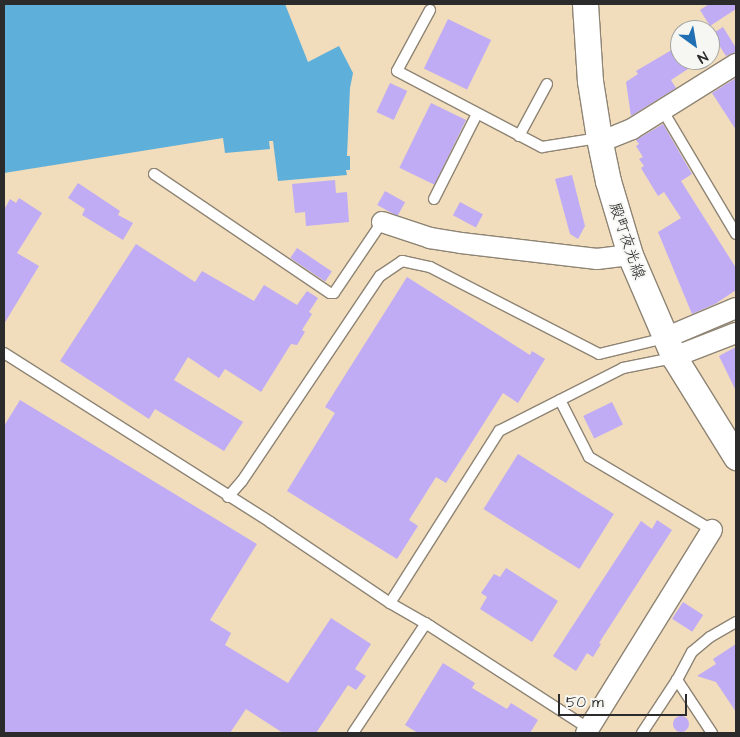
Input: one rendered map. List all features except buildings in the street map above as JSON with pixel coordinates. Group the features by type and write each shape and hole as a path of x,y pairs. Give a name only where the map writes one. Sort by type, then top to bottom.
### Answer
{"street":[{"name":"殿町夜光線","path":"585,4 590,81 599,140 608,181 630,254 669,348 736,457"},
{"path":"599,140 624,133 663,112 736,64"},
{"path":"382,222 430,238 480,246 597,260 630,254"},
{"path":"669,348 736,308"},
{"path":"669,348 736,333"},
{"path":"587,731 712,530"}],"lane":[{"path":"430,10 397,71 542,147 599,140"},
{"path":"519,136 547,84"},
{"path":"663,112 736,234"},
{"path":"434,199 478,114"},
{"path":"154,174 334,293 382,222"},
{"path":"228,497 242,481 380,276 402,261 430,267 599,354 669,348"},
{"path":"390,603 499,431 623,368 669,348"},
{"path":"4,353 270,522 390,603 426,623 587,731"},
{"path":"560,400 589,456 712,530"},
{"path":"642,733 677,680 692,652 710,637 736,622"},
{"path":"353,733 426,623"},
{"path":"677,680 712,733"}],"water":[{"path":"4,4 285,4 308,62 339,46 353,73 350,88 347,156 350,156 350,170 346,170 347,175 278,181 273,141 269,141 270,149 225,153 223,138 4,173"}]}
